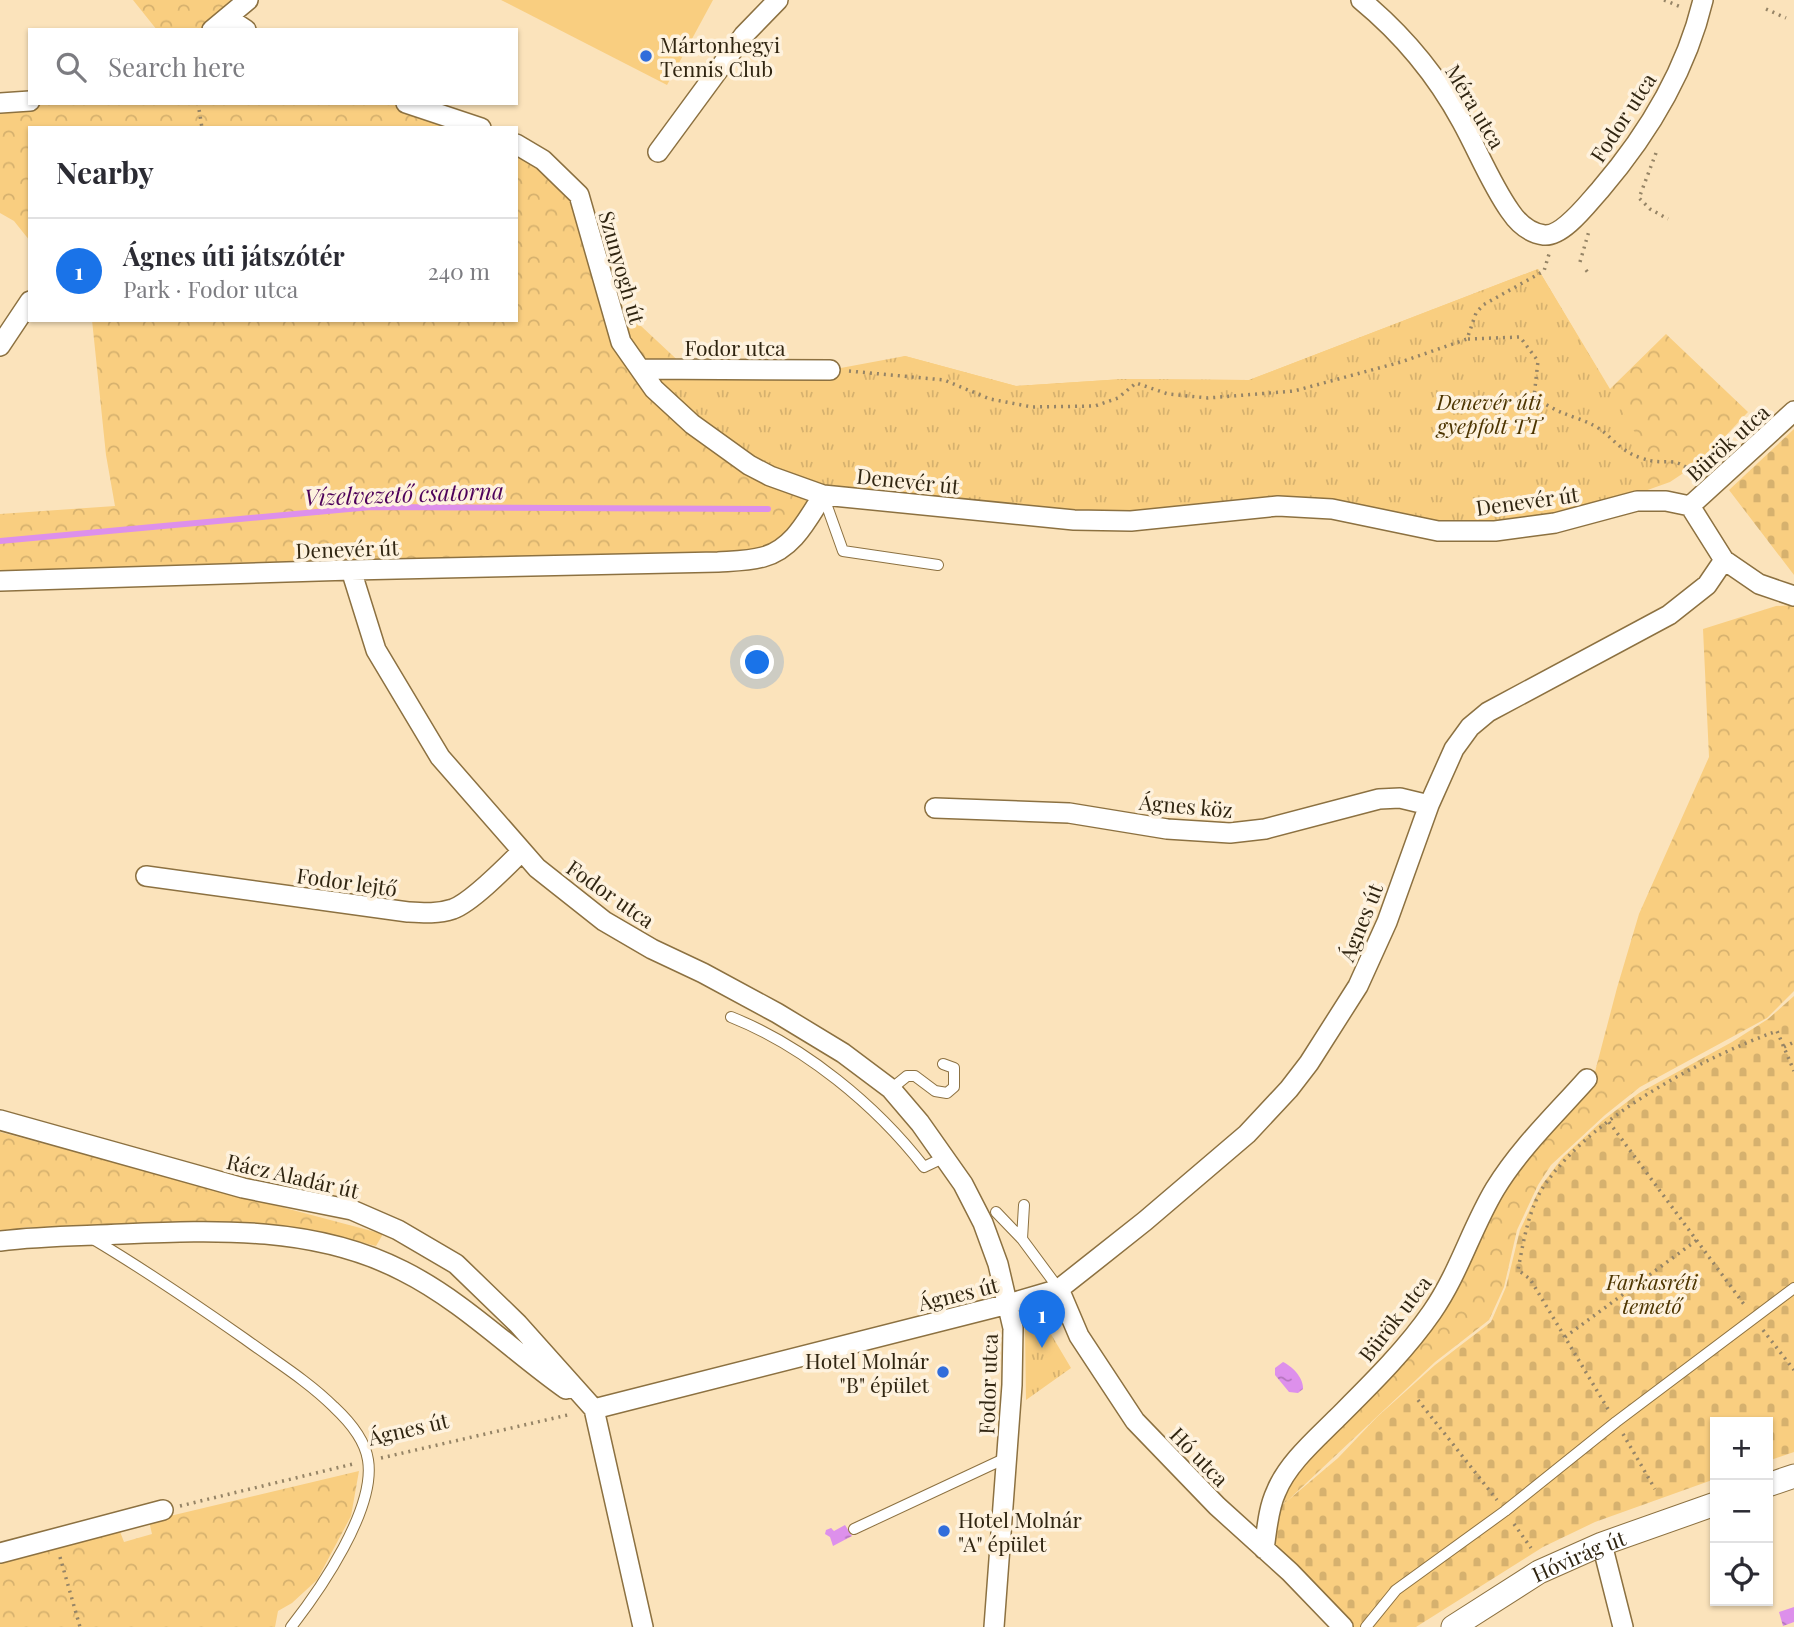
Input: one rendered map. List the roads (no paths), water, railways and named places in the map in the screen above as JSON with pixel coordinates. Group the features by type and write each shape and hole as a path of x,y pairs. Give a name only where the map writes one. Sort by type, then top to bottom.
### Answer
{"street":[{"path":"215,28 248,0"},
{"path":"658,152 744,35 778,0"},
{"name":"Méra utca","path":"1361,0 1397,33 1444,94 1461,119 1509,209 1525,228 1546,236"},
{"name":"Fodor utca","path":"1546,236 1564,227 1586,206 1654,119 1675,80 1703,0"},
{"path":"228,18 243,28"},
{"path":"0,103 28,101"},
{"path":"412,105 475,126"},
{"name":"Szunyogh út","path":"518,145 543,160 579,195 621,341 654,389 692,424 749,465 770,476 823,495"},
{"path":"0,346 28,304"},
{"name":"Fodor utca","path":"640,369 830,370"},
{"name":"Bürök utca","path":"1690,506 1794,411"},
{"name":"Denevér út","path":"0,582 351,570 718,562 763,557 784,547 802,528 823,495 1074,520 1131,522 1278,506 1332,509 1438,531 1495,531 1555,523 1637,502 1666,501 1690,506"},
{"path":"1690,506 1724,560 1759,584 1794,596"},
{"name":"Ágnes út","path":"594,1409 1059,1289 1146,1221 1247,1134 1309,1063 1358,986 1387,922 1429,805 1454,749 1470,727 1488,712 1669,615 1707,585 1724,560"},
{"name":"Fodor utca","path":"351,570 376,650 440,757 537,868 604,921 652,949 777,1013 843,1053 891,1090 946,1157 983,1223 998,1264 1013,1328 1012,1385 994,1627"},
{"name":"Ágnes köz","path":"935,808 1069,813 1167,828 1230,833 1265,829 1379,799 1400,798 1429,805"},
{"name":"Fodor lejtő","path":"146,876 408,912 433,913 456,908 501,872 522,850"},
{"name":"Bürök utca","path":"1264,1549 1276,1490 1290,1469 1312,1443 1382,1373 1431,1313 1454,1277 1478,1222 1515,1158 1587,1079"},
{"name":"Rácz Aladár út","path":"0,1120 243,1188 352,1210 398,1230 456,1264 518,1324 594,1409 643,1627"},
{"path":"0,1241 42,1236 209,1232 276,1234 321,1241 373,1256 406,1272 444,1297 594,1409"},
{"name":"Hó utca","path":"1059,1289 1079,1335 1135,1421 1217,1506 1290,1572 1343,1627"},
{"path":"1773,1483 1794,1476"},
{"name":"Hóvirág út","path":"1453,1627 1539,1572 1602,1545 1710,1506"},
{"path":"0,1553 163,1510"},
{"path":"1602,1545 1623,1627"}],"lane":[{"path":"823,495 843,551 938,565"},
{"path":"731,1017 790,1049 856,1094 902,1139 924,1167 946,1157"},
{"path":"891,1090 907,1076 915,1076 935,1091 947,1093 954,1087 954,1068 943,1064"},
{"path":"1022,1239 1024,1205"},
{"path":"996,1212 1022,1239 1059,1289"},
{"path":"87,1236 147,1271 306,1382 335,1407 358,1435 368,1461 365,1492 349,1538 315,1595 291,1627"},
{"path":"1366,1627 1396,1590 1505,1511 1616,1422 1794,1288"},
{"path":"854,1529 1006,1458"}],"water":[{"path":"1283,1362 1294,1369 1302,1381 1303,1389 1298,1393 1289,1392 1275,1375 1275,1368"},
{"path":"845,1525 852,1536 833,1546 830,1537 825,1534 826,1530 831,1528 834,1531"},
{"path":"1794,1607 1794,1622 1783,1626 1779,1612"}],"waterway":[{"name":"Vízelvezető csatorna","path":"0,541 371,507 768,509"}],"place":[{"name":"Mártonhegyi Tennis Club","path":"646,56"},
{"name":"Ágnes úti játszótér","path":"1042,1348"},
{"name":"Hotel Molnár \"B\" épület","path":"943,1372"},
{"name":"Hotel Molnár \"A\" épület","path":"944,1531"}],"park label":[{"name":"Denevér úti gyepfolt TT","path":"1489,413"},
{"name":"Farkasréti temető","path":"1652,1293"}]}
